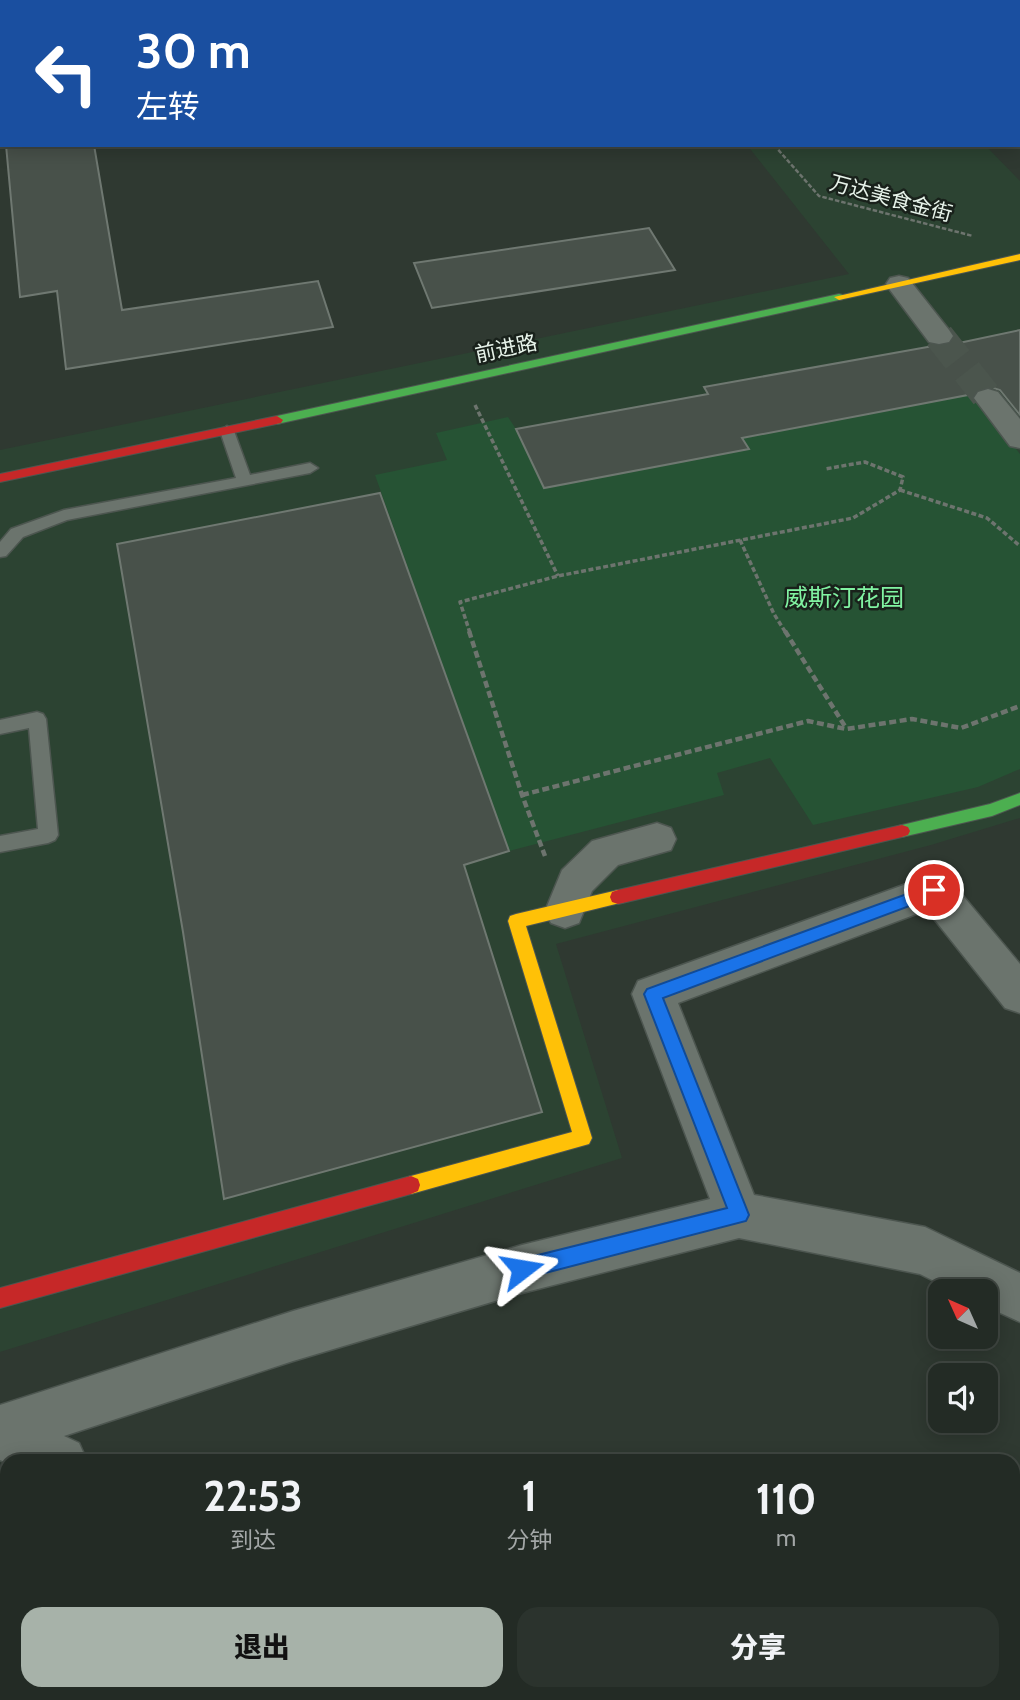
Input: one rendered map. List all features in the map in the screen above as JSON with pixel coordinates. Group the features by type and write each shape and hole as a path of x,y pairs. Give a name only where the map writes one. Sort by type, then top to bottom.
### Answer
{"street":[{"name":"前进路","path":"0,478 227,431 1020,257"},
{"path":"899,284 939,336"},
{"path":"988,398 1020,439"},
{"path":"0,1298 583,1138 516,921 992,810 1020,799"},
{"path":"565,911 576,881 606,852 657,839"},
{"path":"739,1215 653,994 934,890 1020,995"},
{"path":"0,1432 293,1336 522,1269 739,1215 925,1251 1020,1298"},
{"path":"0,1432 46,1454"}],"lane":[{"path":"227,431 245,481"},
{"path":"0,552 17,533 64,515 310,468"},
{"path":"0,726 37,719 48,835 0,845"}],"path":[{"name":"万达美食金街","path":"776,147 819,196 980,238"},
{"path":"462,379 558,576"},
{"path":"565,911 522,795 460,602 558,576 853,518 900,490 903,477 873,461 852,461 825,469"},
{"path":"900,490 987,518 1020,546"},
{"path":"740,540 774,614 846,729"},
{"path":"522,795 808,721 846,729 912,719 961,728 1020,706"}],"shaded area":[{"path":"749,147 987,147 1020,181 1020,818 931,845 556,944 622,1158 0,1352 0,450 849,274"}],"green space":[{"name":"威斯汀花园","path":"972,393 1020,454 1020,769 978,787 813,825 770,758 717,773 724,795 509,851 375,475 447,460 436,433 508,417 544,488 749,449 742,438"}],"building":[{"path":"6,147 94,147 122,310 318,281 333,327 66,369 57,291 20,297"},
{"path":"649,228 675,270 432,308 414,263"},
{"path":"1020,330 1020,415 1000,390 987,386 977,389 973,394 742,438 749,449 544,488 516,429 708,394 704,387 933,346 940,347"},
{"path":"380,493 509,851 464,865 542,1112 224,1199 183,932 117,544"}],"tunnel":[{"path":"939,336 988,398"}],"traffic: fast":[{"path":"277,420 839,297"},
{"path":"902,831 992,810 1020,799"}],"traffic: slow":[{"path":"839,297 1020,257"},
{"path":"411,1185 583,1138 516,921 618,897"}],"traffic: jam":[{"path":"0,478 277,420"},
{"path":"618,897 902,831"},
{"path":"0,1298 411,1185"}],"route":[{"path":"522,1269 739,1215 653,994 934,890"}]}
